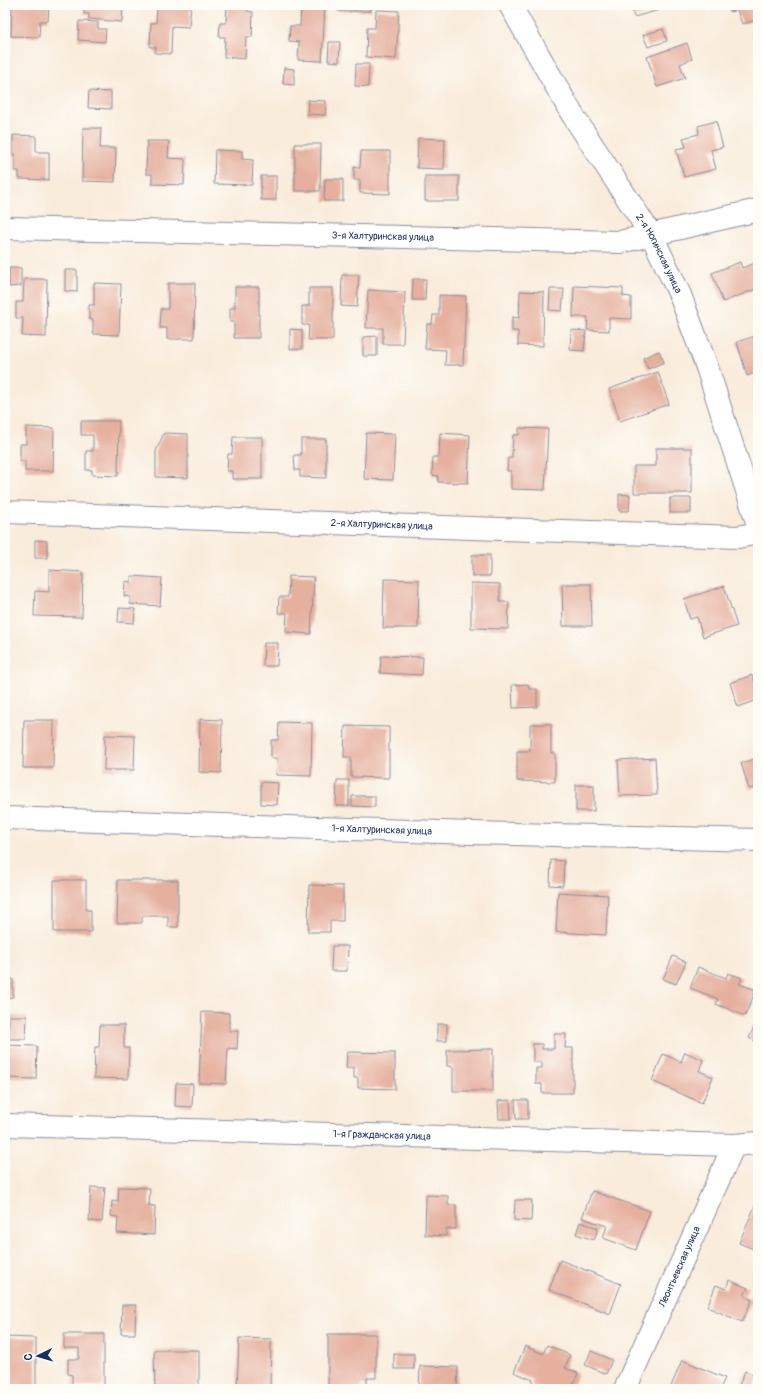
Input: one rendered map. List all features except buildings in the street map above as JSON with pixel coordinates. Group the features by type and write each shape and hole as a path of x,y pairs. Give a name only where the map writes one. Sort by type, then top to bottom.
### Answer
{"street":[{"name":"2-я Ногинская улица","path":"510,5 572,114 652,236 680,295 707,367 758,525"},
{"name":"3-я Халтуринская улица","path":"5,228 620,242 652,236 758,210"},
{"name":"2-я Халтуринская улица","path":"5,512 738,537 758,533"},
{"name":"1-я Халтуринская улица","path":"5,818 464,833 758,840"},
{"name":"1-я Гражданская улица","path":"5,1125 734,1145 758,1143"},
{"name":"Леонтьевская улица","path":"625,1389 734,1145"}]}
